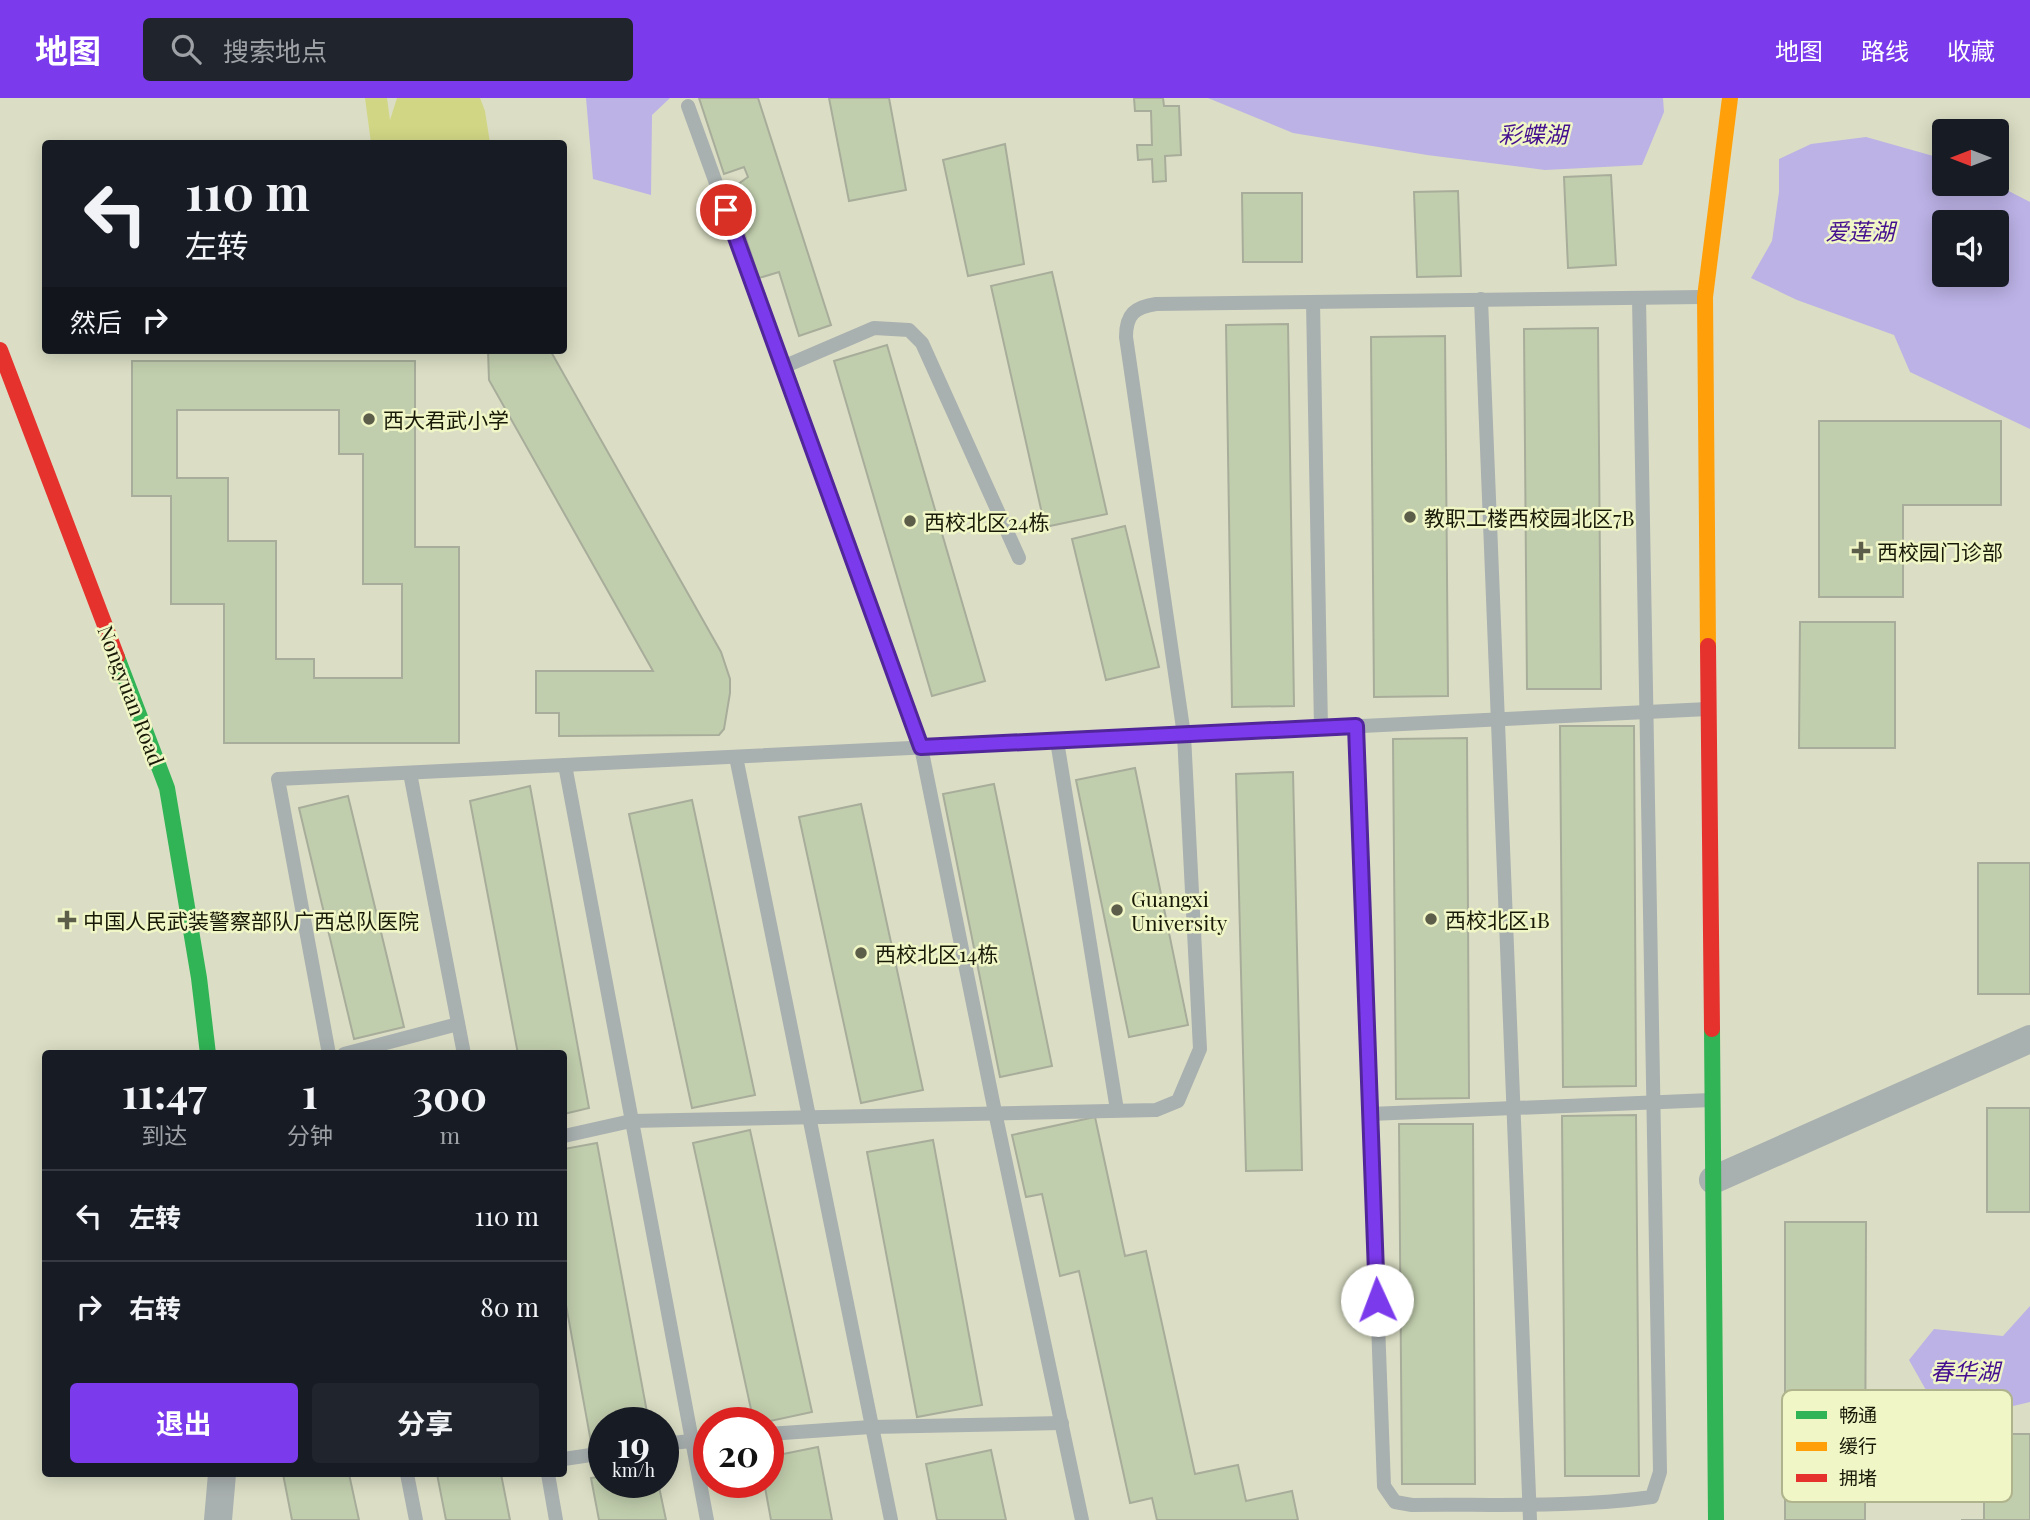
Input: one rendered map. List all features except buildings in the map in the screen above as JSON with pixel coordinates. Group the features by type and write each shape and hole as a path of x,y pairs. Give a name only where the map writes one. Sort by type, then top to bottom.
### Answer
{"street":[{"path":"1716,1520 1706,297 1730,98"},
{"name":"Nongyuan Road","path":"0,350 167,788 199,978 208,1050"},
{"path":"1713,1180 2030,1039"},
{"path":"218,1520 222,1477"}],"lane":[{"path":"688,106 921,747 1082,1520"},
{"path":"567,1135 631,1121 1156,1110 1178,1101 1200,1049 1184,735 1128,351 1126,324 1132,314 1142,306 1156,304 1706,297"},
{"path":"1356,726 1384,1486 1395,1502 1412,1505 1530,1504 1652,1497 1660,1472 1639,298"},
{"path":"1481,299 1530,1520"},
{"path":"1313,302 1321,728"},
{"path":"783,367 874,328 909,330 922,343 1018,558"},
{"path":"328,1050 278,779 1709,709"},
{"path":"1057,741 1117,1110"},
{"path":"736,757 891,1520"},
{"path":"565,765 693,1440 679,1442"},
{"path":"410,773 463,1050"},
{"path":"359,1050 458,1024"},
{"path":"1370,1114 1713,1100"},
{"path":"784,1433 871,1427 1062,1423"},
{"path":"567,1459 588,1455"},
{"path":"408,1477 416,1520"},
{"path":"549,1477 556,1520"},
{"path":"703,1498 707,1520"}],"green space":[{"path":"365,98 387,98 390,120 397,98 480,98 490,140 371,140"}],"water":[{"path":"586,98 670,98 652,115 651,195 593,179"},
{"name":"彩蝶湖","path":"1208,98 1663,98 1664,112 1642,165 1545,170 1427,155 1293,133"},
{"name":"爱莲湖","path":"1866,137 1932,156 1932,196 2009,196 2009,191 2030,202 2030,429 1910,372 1894,335 1797,300 1751,278 1772,241 1779,192 1779,159 1811,144"},
{"name":"春华湖","path":"2030,1306 2030,1402 2012,1406 2012,1390 1926,1390 1909,1360 1934,1329 2003,1336"}],"traffic: fast":[{"path":"117,657 167,788 199,978 208,1050"},
{"path":"1712,1029 1716,1520"}],"traffic: slow":[{"path":"1708,646 1705,297 1730,98"}],"traffic: jam":[{"path":"0,350 117,657"},
{"path":"1708,646 1712,1029"}],"place":[{"name":"西大君武小学","path":"369,419"},
{"name":"教职工楼西校园北区7B","path":"1410,517"},
{"name":"西校北区24栋","path":"910,521"},
{"name":"西校园门诊部","path":"1861,551"},
{"name":"Guangxi University","path":"1117,910"},
{"name":"西校北区1B","path":"1431,919"},
{"name":"中国人民武装警察部队广西总队医院","path":"67,920"},
{"name":"西校北区14栋","path":"861,953"}],"route":[{"path":"726,210 921,747 1356,726 1377,1300"}]}
